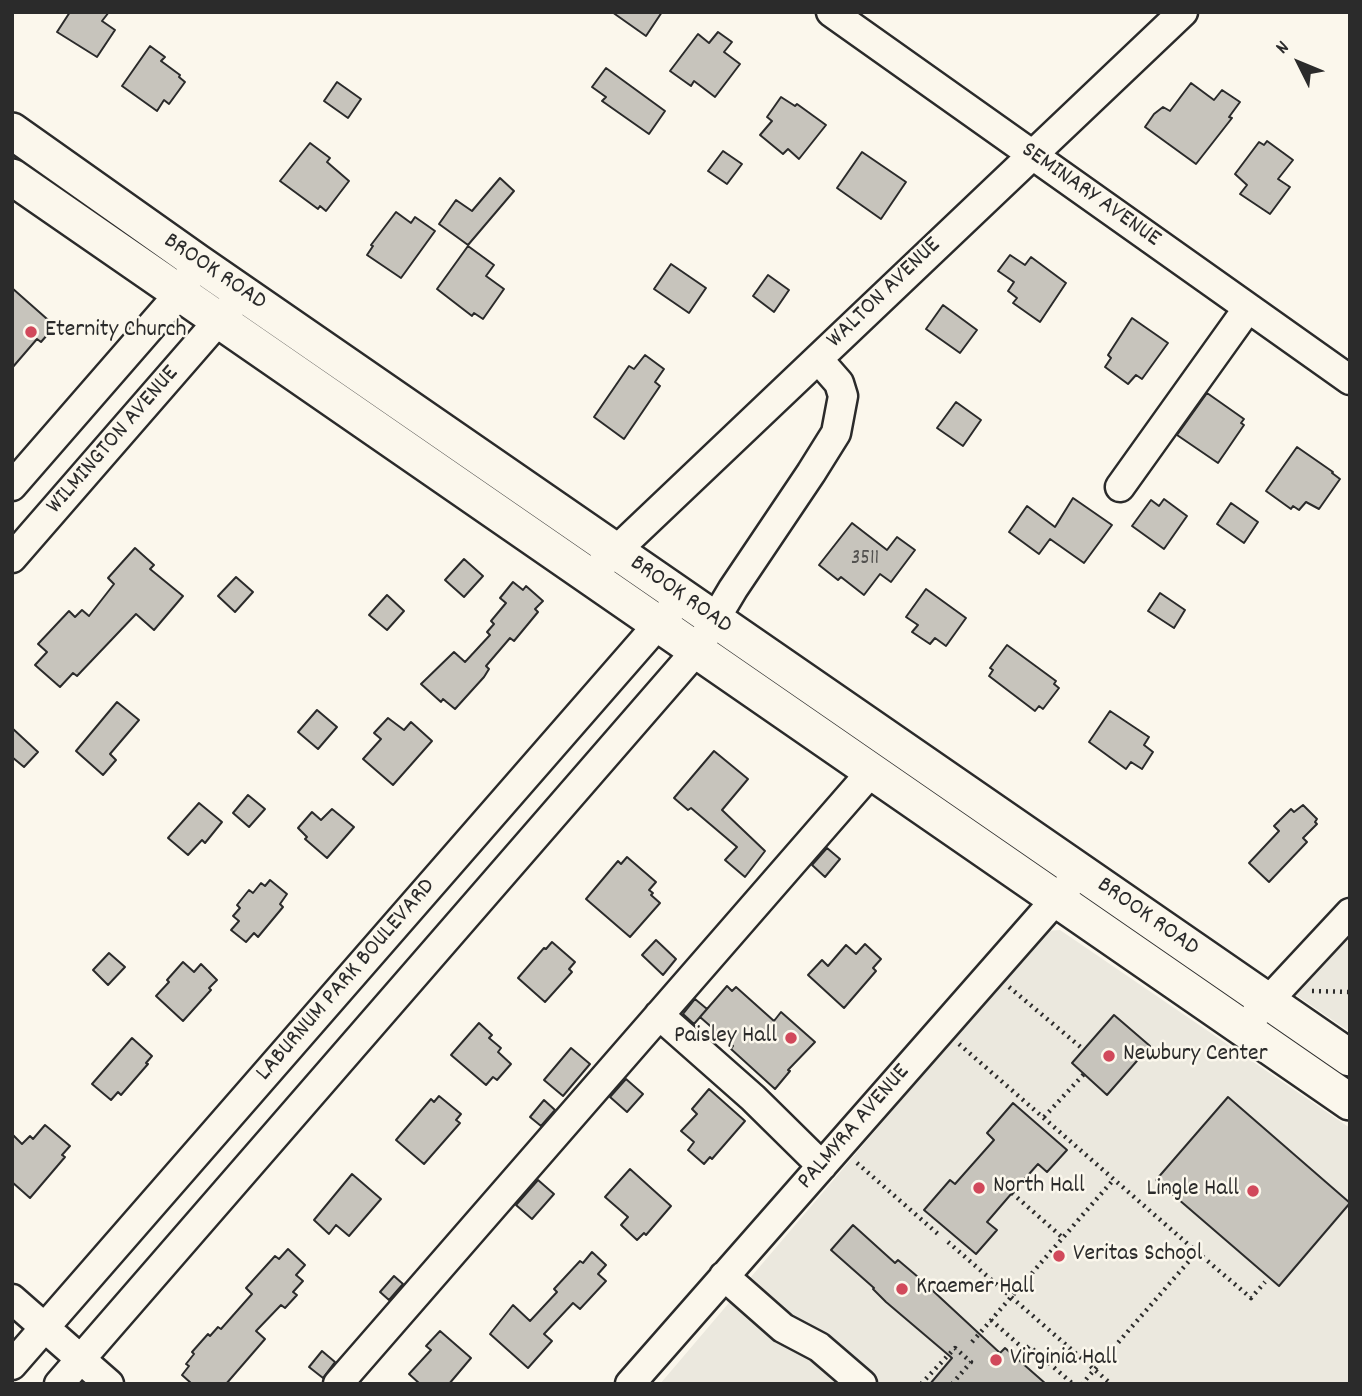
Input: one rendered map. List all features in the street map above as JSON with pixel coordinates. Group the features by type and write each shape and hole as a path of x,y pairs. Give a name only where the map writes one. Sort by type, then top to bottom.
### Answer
{"main road":[{"name":"BROOK ROAD","path":"12,131 197,262 1350,1058"},
{"name":"BROOK ROAD","path":"12,177 1350,1102"}],"street":[{"name":"SEMINARY AVENUE","path":"831,12 1350,380"},
{"name":"WALTON AVENUE","path":"588,577 1183,12"},
{"name":"WILMINGTON AVENUE","path":"12,486 180,293 197,262"},
{"name":"WILMINGTON AVENUE","path":"12,558 244,293"},
{"path":"1120,487 1248,308"},
{"name":"LABURNUM PARK BOULEVARD","path":"59,1384 696,651 836,433 843,396 839,383 818,359"},
{"name":"LABURNUM PARK BOULEVARD","path":"12,1366 682,597"},
{"path":"338,1384 871,772"},
{"name":"PALMYRA AVENUE","path":"630,1384 1080,872"},
{"path":"1242,1028 1350,913"},
{"path":"659,1015 753,1098 830,1157"},
{"path":"724,1276 788,1332 819,1348 862,1384"},
{"path":"12,1299 109,1384"}],"path":[{"path":"992,972 1084,1050"},
{"path":"1311,991 1350,992"},
{"path":"942,1029 1251,1298 1265,1282"},
{"path":"1044,1117 1084,1074"},
{"path":"830,1157 938,1234"},
{"path":"972,1342 1114,1179"},
{"path":"1012,1193 1063,1238"},
{"path":"948,1242 1111,1384"},
{"path":"1082,1384 1197,1252"},
{"path":"991,1320 1025,1350 1028,1346 1073,1384"},
{"path":"921,1384 955,1348 971,1363 952,1384"}],"shaded area":[{"path":"1350,928 1350,1032 1290,991"},
{"name":"Veritas School","path":"1060,930 1350,1128 1350,1384 660,1384 1045,931"}],"building":[{"path":"70,12 109,12 102,21 115,30 97,57 57,32"},
{"path":"612,12 662,12 646,36"},
{"path":"718,32 732,42 724,52 740,64 715,97 694,81 691,86 670,71 698,34 709,43"},
{"path":"150,46 165,57 161,61 185,82 169,104 164,100 157,111 122,86"},
{"path":"606,68 665,111 649,134 602,101 606,97 592,87"},
{"path":"337,82 361,99 348,118 324,101"},
{"path":"1191,83 1214,100 1222,90 1240,102 1229,117 1232,118 1196,164 1145,127 1163,107 1170,111"},
{"path":"781,97 795,106 797,104 826,125 799,159 788,149 783,154 760,135 772,121 767,117"},
{"path":"1267,141 1293,160 1278,179 1290,187 1270,214 1240,194 1247,185 1235,174 1259,142 1264,145"},
{"path":"310,143 330,158 327,162 349,181 326,211 320,206 318,209 280,181"},
{"path":"723,151 742,164 727,184 708,171"},
{"path":"862,152 906,182 881,219 837,188"},
{"path":"500,178 514,191 468,245 439,224 456,200 472,211"},
{"path":"396,212 411,223 415,217 435,231 401,278 367,255 373,246 371,245"},
{"path":"468,246 494,265 486,276 504,289 483,319 474,313 472,316 437,289"},
{"path":"1010,255 1025,265 1031,257 1066,283 1040,322 1013,303 1017,298 1008,291 1014,282 998,271"},
{"path":"671,264 706,288 689,313 654,289"},
{"path":"768,275 789,290 774,312 753,296"},
{"name":"Eternity Church","path":"12,288 55,326 41,342 37,339 12,368"},
{"path":"943,305 977,330 960,353 926,329"},
{"path":"1132,318 1168,343 1142,379 1136,375 1128,384 1105,367 1111,358 1108,355"},
{"path":"645,355 664,369 655,382 660,386 624,439 594,417 629,366 634,369"},
{"path":"1207,393 1244,419 1241,423 1244,425 1218,463 1177,435"},
{"path":"956,402 981,420 963,446 937,428"},
{"path":"1297,447 1340,479 1319,509 1306,502 1299,510 1293,506 1291,509 1266,491"},
{"path":"1073,498 1112,525 1084,563 1050,539 1039,554 1009,532 1027,506 1055,527"},
{"path":"1164,499 1187,516 1164,549 1132,526 1151,500 1159,506"},
{"path":"1231,503 1258,522 1244,543 1217,524"},
{"path":"852,523 887,550 897,537 915,550 891,582 880,574 864,595 841,577 838,580 819,565"},
{"path":"135,548 154,565 150,569 183,596 154,630 136,614 77,676 73,673 60,687 35,665 47,652 38,644 69,611 75,617 82,610 89,616 114,584 108,578"},
{"path":"464,559 483,576 464,597 445,580"},
{"path":"236,577 253,592 235,612 218,596"},
{"path":"513,582 523,590 526,586 543,601 535,609 538,612 514,641 510,638 486,666 489,669 484,677 455,709 443,699 441,702 421,684 454,652 465,662 490,635 487,632 494,624 491,621 506,603 500,598"},
{"path":"926,589 966,618 946,646 935,638 930,644 912,632 918,625 906,617"},
{"path":"1160,593 1185,610 1174,628 1148,611"},
{"path":"387,595 404,611 387,630 369,615"},
{"path":"1007,645 1056,681 1054,684 1059,688 1043,709 1039,706 1035,711 989,676 993,670 990,668"},
{"path":"117,702 139,720 110,754 116,760 103,775 76,751"},
{"path":"317,710 337,727 318,749 298,732"},
{"path":"1110,711 1149,737 1144,745 1153,752 1142,769 1131,762 1126,769 1089,742"},
{"path":"388,718 404,730 411,722 432,741 393,785 363,759 381,739 374,733"},
{"path":"12,728 38,752 24,767 12,757"},
{"path":"714,751 748,779 722,810 765,851 745,877 725,860 737,847 691,808 688,810 674,798"},
{"path":"248,795 265,809 249,827 233,813"},
{"path":"199,803 222,822 205,843 202,840 188,855 168,838"},
{"path":"1303,805 1317,819 1317,824 1303,838 1307,842 1269,882 1249,863 1279,831 1274,826 1291,809 1294,812"},
{"path":"332,809 354,827 327,858 305,839 307,837 298,828 312,812 321,820"},
{"path":"827,848 840,859 825,877 812,865"},
{"path":"627,857 656,882 649,890 660,903 630,937 586,899 618,861 621,864"},
{"path":"270,880 287,894 280,904 283,907 258,937 254,933 246,942 231,930 239,921 233,916 240,908 237,905 249,890 253,893 261,883 265,886"},
{"path":"656,940 676,959 663,975 642,955"},
{"path":"552,942 575,962 569,969 572,972 545,1002 518,978"},
{"path":"865,944 881,959 873,968 876,971 844,1008 808,975 822,960 828,966 846,945 856,954"},
{"path":"109,953 125,967 108,985 93,970"},
{"path":"183,962 194,972 201,964 217,980 183,1021 156,996"},
{"name":"Paisley Hall","path":"727,986 732,991 736,987 774,1021 781,1012 815,1042 788,1070 790,1071 775,1089 700,1017"},
{"path":"695,999 707,1009 694,1024 683,1014"},
{"name":"Newbury Center","path":"1114,1015 1150,1046 1107,1095 1072,1063"},
{"path":"479,1023 492,1035 489,1038 501,1048 498,1052 511,1064 497,1080 493,1077 486,1085 451,1055"},
{"path":"132,1038 152,1056 121,1095 118,1092 111,1100 92,1084"},
{"path":"571,1048 590,1064 563,1096 544,1080"},
{"path":"626,1079 643,1094 627,1112 610,1097"},
{"path":"709,1089 745,1121 712,1159 710,1157 704,1164 688,1150 694,1142 681,1131 697,1114 692,1109"},
{"path":"439,1096 461,1114 456,1120 460,1123 424,1164 396,1140 431,1099 434,1102"},
{"name":"Lingle Hall","path":"1228,1097 1350,1203 1279,1286 1156,1180"},
{"path":"544,1100 555,1110 541,1126 530,1117"},
{"name":"North Hall","path":"1013,1103 1067,1150 1047,1172 1038,1164 1012,1193 987,1222 997,1230 976,1254 924,1210 950,1180 955,1184 994,1140 987,1133"},
{"path":"45,1125 70,1146 62,1155 65,1157 30,1198 12,1182 12,1134 22,1144 30,1136 33,1139"},
{"path":"630,1169 671,1206 646,1235 644,1233 637,1240 621,1225 628,1217 605,1197"},
{"path":"352,1174 381,1199 349,1236 336,1225 329,1234 314,1220"},
{"path":"538,1180 554,1194 532,1219 516,1205"},
{"name":"Kraemer Hall","path":"853,1225 895,1263 898,1260 918,1277 1000,1353 1005,1348 1046,1384 930,1384 952,1358 886,1302 831,1250"},
{"path":"288,1249 305,1265 296,1275 303,1281 293,1292 297,1295 285,1308 281,1305 256,1331 265,1339 226,1384 192,1384 182,1375 189,1366 186,1364 194,1354 192,1352 208,1334 210,1336 218,1327 221,1329 252,1294 246,1288 275,1256 279,1259"},
{"path":"592,1252 606,1265 598,1274 606,1281 580,1309 573,1303 544,1334 552,1341 528,1368 490,1334 513,1305 530,1321 557,1292 554,1289"},
{"path":"394,1276 403,1284 389,1300 380,1292"},
{"path":"440,1331 471,1358 449,1384 420,1384 409,1374 431,1350 426,1346"},
{"path":"322,1351 335,1362 323,1378 309,1367"}],"place":[{"name":"Eternity Church","path":"31,332"},
{"name":"Paisley Hall","path":"791,1038"},
{"name":"Newbury Center","path":"1109,1056"},
{"name":"North Hall","path":"979,1188"},
{"name":"Lingle Hall","path":"1253,1191"},
{"name":"Veritas School","path":"1059,1256"},
{"name":"Kraemer Hall","path":"902,1289"},
{"name":"Virginia Hall","path":"996,1360"}]}
